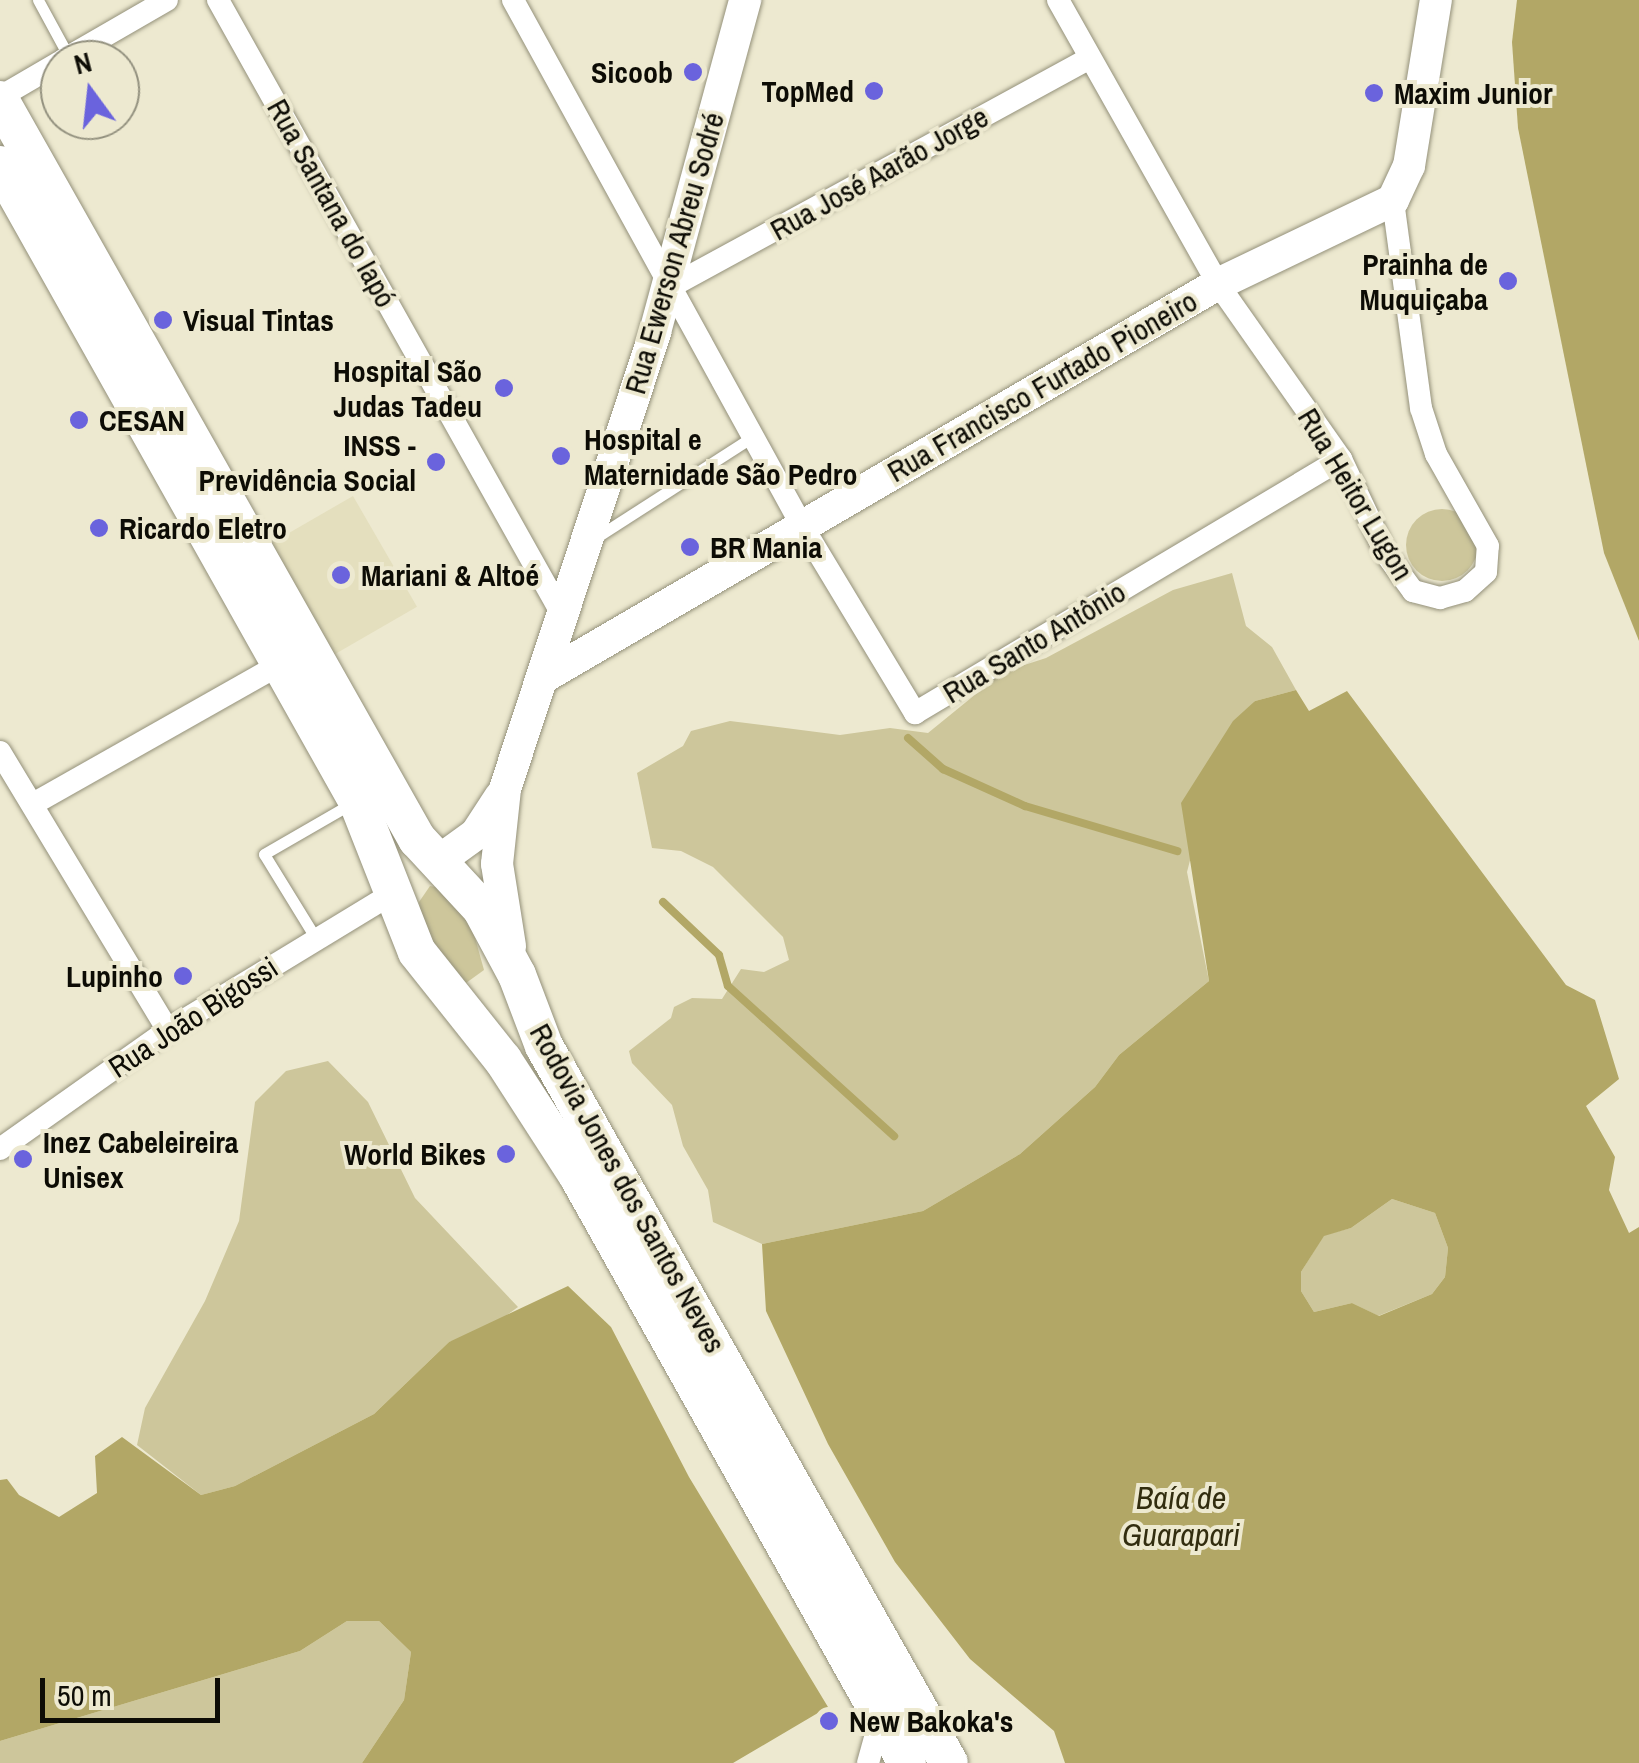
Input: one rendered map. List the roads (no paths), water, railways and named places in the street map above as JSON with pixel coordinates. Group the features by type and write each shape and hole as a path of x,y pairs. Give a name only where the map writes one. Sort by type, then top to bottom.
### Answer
{"main road":[{"name":"Rodovia Jones dos Santos Neves","path":"0,98 151,400 295,656 436,863 481,908 517,975 544,1046 949,1763"},
{"name":"Rodovia Jones dos Santos Neves","path":"0,165 151,400"},
{"name":"Rodovia Jones dos Santos Neves","path":"295,656 417,952 504,1060 578,1176 907,1763"},
{"path":"392,894 411,874 436,863"}],"street":[{"path":"98,40 167,0"},
{"name":"Rua Santana do Iapó","path":"218,0 563,616"},
{"name":"Rua Santo Antônio","path":"513,0 752,436 914,713 1341,459"},
{"name":"Rua Ewerson Abreu Sodré","path":"436,863 476,834 505,789 655,332 745,0"},
{"name":"Rua Heitor Lugon","path":"1058,0 1218,284 1341,459 1386,554 1413,591 1452,594 1486,572 1488,546 1436,454 1421,408 1393,200 1408,166 1436,0"},
{"name":"Rua José Aarão Jorge","path":"668,285 1088,58"},
{"path":"0,98 40,74"},
{"name":"Rua Francisco Furtado Pioneiro","path":"544,676 1218,284 1393,200"},
{"path":"33,804 295,656"},
{"path":"0,752 168,1030"},
{"name":"Rua Ewerson Abreu Sodré","path":"505,789 499,898 517,975"},
{"name":"Rua João Bigossi","path":"0,1149 168,1030 315,937 392,894"},
{"path":"868,1763 881,1716"}],"lane":[{"path":"38,0 55,40"},
{"path":"589,536 752,436"},
{"path":"315,937 264,854 357,800"}],"waterway":[{"path":"908,738 943,769 1025,806 1177,851"},
{"path":"663,902 719,955 728,986 894,1136"}],"place":[{"name":"Sicoob","path":"693,72"},
{"name":"TopMed","path":"874,91"},
{"name":"Maxim Junior","path":"1374,93"},
{"name":"Prainha de Muquiçaba","path":"1508,281"},
{"name":"Visual Tintas","path":"163,320"},
{"name":"Hospital São Judas Tadeu","path":"504,388"},
{"name":"CESAN","path":"79,420"},
{"name":"Hospital e Maternidade São Pedro","path":"561,456"},
{"name":"INSS - Previdência Social","path":"436,462"},
{"name":"Ricardo Eletro","path":"99,528"},
{"name":"BR Mania","path":"690,547"},
{"name":"Mariani & Altoé","path":"341,575"},
{"name":"Lupinho","path":"183,976"},
{"name":"World Bikes","path":"506,1154"},
{"name":"Inez Cabeleireira Unisex","path":"23,1159"},
{"name":"New Bakoka's","path":"829,1721"}],"water label":[{"name":"Baía de Guarapari","path":"1181,1518"}]}
